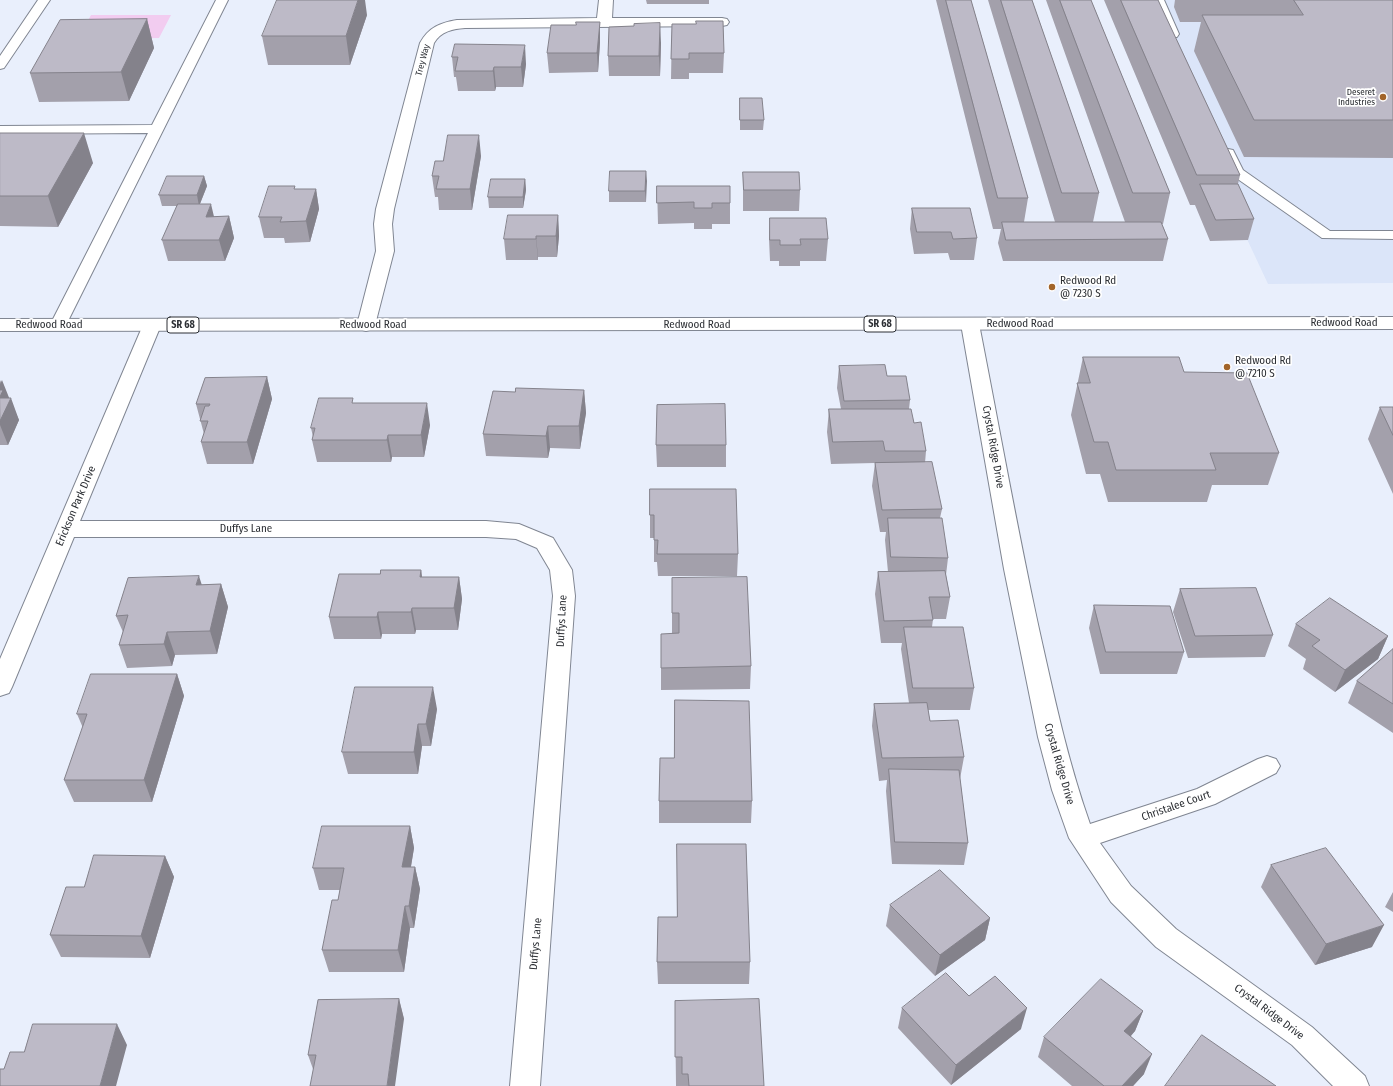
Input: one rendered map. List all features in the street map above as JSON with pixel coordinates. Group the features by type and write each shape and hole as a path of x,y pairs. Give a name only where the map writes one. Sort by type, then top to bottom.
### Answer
{"street":[{"path":"604,22 606,0"},
{"name":"Trey Way","path":"366,325 385,251 383,224 385,209 427,44 432,34 445,26 468,23 722,22"},
{"name":"Redwood Road","path":"0,326 1393,323"},
{"name":"Crystal Ridge Drive","path":"970,324 1015,569 1050,737 1064,790 1082,838 1121,894 1166,938 1302,1036 1354,1086"},
{"name":"Erickson Park Drive","path":"0,687 152,325"},
{"name":"Duffys Lane","path":"67,529 486,529 519,532 545,543 561,570 564,596 525,1086"},
{"name":"Christalee Court","path":"1082,838 1206,797 1267,766"}],"lane":[{"path":"0,65 44,0"},
{"path":"58,325 222,0"},
{"path":"1158,0 1178,43"},
{"path":"0,130 157,129"},
{"path":"1224,144 1237,172 1327,235 1393,235"}],"shaded area":[{"path":"1135,0 1393,0 1393,283 1268,284"},
{"path":"91,15 171,15 159,38 78,39"}],"building":[{"path":"277,0 358,0 346,36 262,36"},
{"path":"946,0 971,0 1028,198 998,198"},
{"path":"1001,0 1032,0 1099,193 1062,193"},
{"path":"1060,0 1091,0 1170,193 1133,193"},
{"path":"1121,0 1158,0 1240,175 1197,175"},
{"path":"1294,0 1393,0 1393,120 1254,120 1202,15 1303,15"},
{"path":"147,19 121,72 30,73 60,20"},
{"path":"696,21 723,21 724,53 689,53 689,59 671,59 672,24 696,24"},
{"path":"576,22 600,22 597,53 547,53 551,25 576,25"},
{"path":"660,23 659,56 608,56 609,27"},
{"path":"455,44 525,45 521,67 494,67 493,71 455,71 458,57 452,57"},
{"path":"740,98 762,98 764,120 740,120"},
{"path":"0,133 84,133 48,196 0,196"},
{"path":"448,135 479,135 470,189 436,189 439,176 432,176 435,161 443,161"},
{"path":"610,171 646,171 645,191 609,191"},
{"path":"743,172 799,172 800,190 744,190"},
{"path":"167,176 204,176 197,195 159,195"},
{"path":"491,179 525,179 523,197 488,197"},
{"path":"1200,184 1238,184 1254,219 1216,220"},
{"path":"269,186 295,186 294,189 316,189 306,221 280,222 282,217 259,217"},
{"path":"657,186 730,186 730,203 712,203 712,208 694,208 694,202 657,203"},
{"path":"178,204 211,204 206,217 229,216 219,240 162,240"},
{"path":"912,208 970,208 977,238 953,239 951,232 917,232"},
{"path":"508,215 558,215 556,236 536,236 536,239 504,239"},
{"path":"770,218 826,218 828,239 800,239 801,245 780,245 780,240 770,240"},
{"path":"1002,222 1161,222 1168,239 1006,240"},
{"path":"1083,357 1179,357 1184,372 1247,373 1279,453 1210,453 1216,470 1116,470 1108,442 1094,442 1077,383 1090,383"},
{"path":"885,365 887,376 906,376 910,400 844,401 839,366"},
{"path":"267,377 247,442 201,442 208,421 200,421 205,406 209,406 210,404 196,404 205,378"},
{"path":"516,388 584,390 579,426 548,426 546,436 483,434 493,391 515,392"},
{"path":"0,390 3,390 0,397"},
{"path":"0,398 11,398 0,421"},
{"path":"319,398 353,398 352,403 427,403 421,435 388,435 387,440 312,440 315,428 311,428"},
{"path":"725,404 726,445 656,445 657,405"},
{"path":"1380,407 1393,407 1393,435"},
{"path":"829,409 911,409 914,423 921,422 926,451 885,451 883,441 833,442"},
{"path":"932,462 942,509 882,510 875,463"},
{"path":"650,489 736,489 738,554 657,554 658,540 654,540 654,515 650,515"},
{"path":"888,518 942,518 948,558 891,557"},
{"path":"381,570 421,570 420,577 459,577 454,608 412,608 411,612 378,612 377,617 329,617 339,574 380,574"},
{"path":"945,571 950,597 929,597 933,620 884,621 878,572"},
{"path":"199,576 196,585 221,584 210,631 167,632 164,644 119,645 128,615 116,616 128,578"},
{"path":"747,577 751,666 661,668 661,634 679,633 679,613 672,613 672,578"},
{"path":"1256,588 1273,635 1195,636 1180,589"},
{"path":"1330,598 1388,636 1345,670 1312,646 1320,640 1296,624"},
{"path":"1094,605 1170,606 1184,652 1106,652"},
{"path":"904,627 963,627 974,688 913,688"},
{"path":"1393,649 1393,704 1357,681"},
{"path":"91,674 177,674 144,780 64,780 87,714 77,714"},
{"path":"355,687 433,687 426,724 418,724 414,752 342,752"},
{"path":"675,700 749,701 752,801 659,801 660,758 674,758"},
{"path":"927,703 930,721 958,720 964,757 882,758 874,704"},
{"path":"889,769 959,770 968,843 895,842"},
{"path":"322,826 410,826 402,867 415,867 409,906 405,906 398,950 322,950 332,900 338,900 344,868 313,868"},
{"path":"677,844 746,844 750,962 657,962 658,917 677,917"},
{"path":"1326,848 1384,925 1326,944 1271,865"},
{"path":"94,855 165,856 141,936 50,935 66,887 84,887"},
{"path":"940,870 990,918 940,955 890,905"},
{"path":"946,973 969,996 995,976 1027,1008 956,1065 902,1008"},
{"path":"1101,979 1143,1011 1124,1031 1152,1054 1122,1086 1104,1086 1044,1037"},
{"path":"399,999 387,1086 310,1086 316,1055 308,1055 318,1000"},
{"path":"759,999 764,1086 689,1086 688,1074 682,1074 682,1057 675,1057 675,1001"},
{"path":"33,1024 117,1024 100,1086 0,1086 0,1069 4,1069 10,1052 24,1052"},
{"path":"1202,1035 1276,1086 1165,1086"}],"place":[{"name":"Deseret Industries","path":"1383,97"},
{"name":"Redwood Rd @ 7230 S","path":"1052,287"},
{"name":"Redwood Rd @ 7210 S","path":"1227,367"}]}
